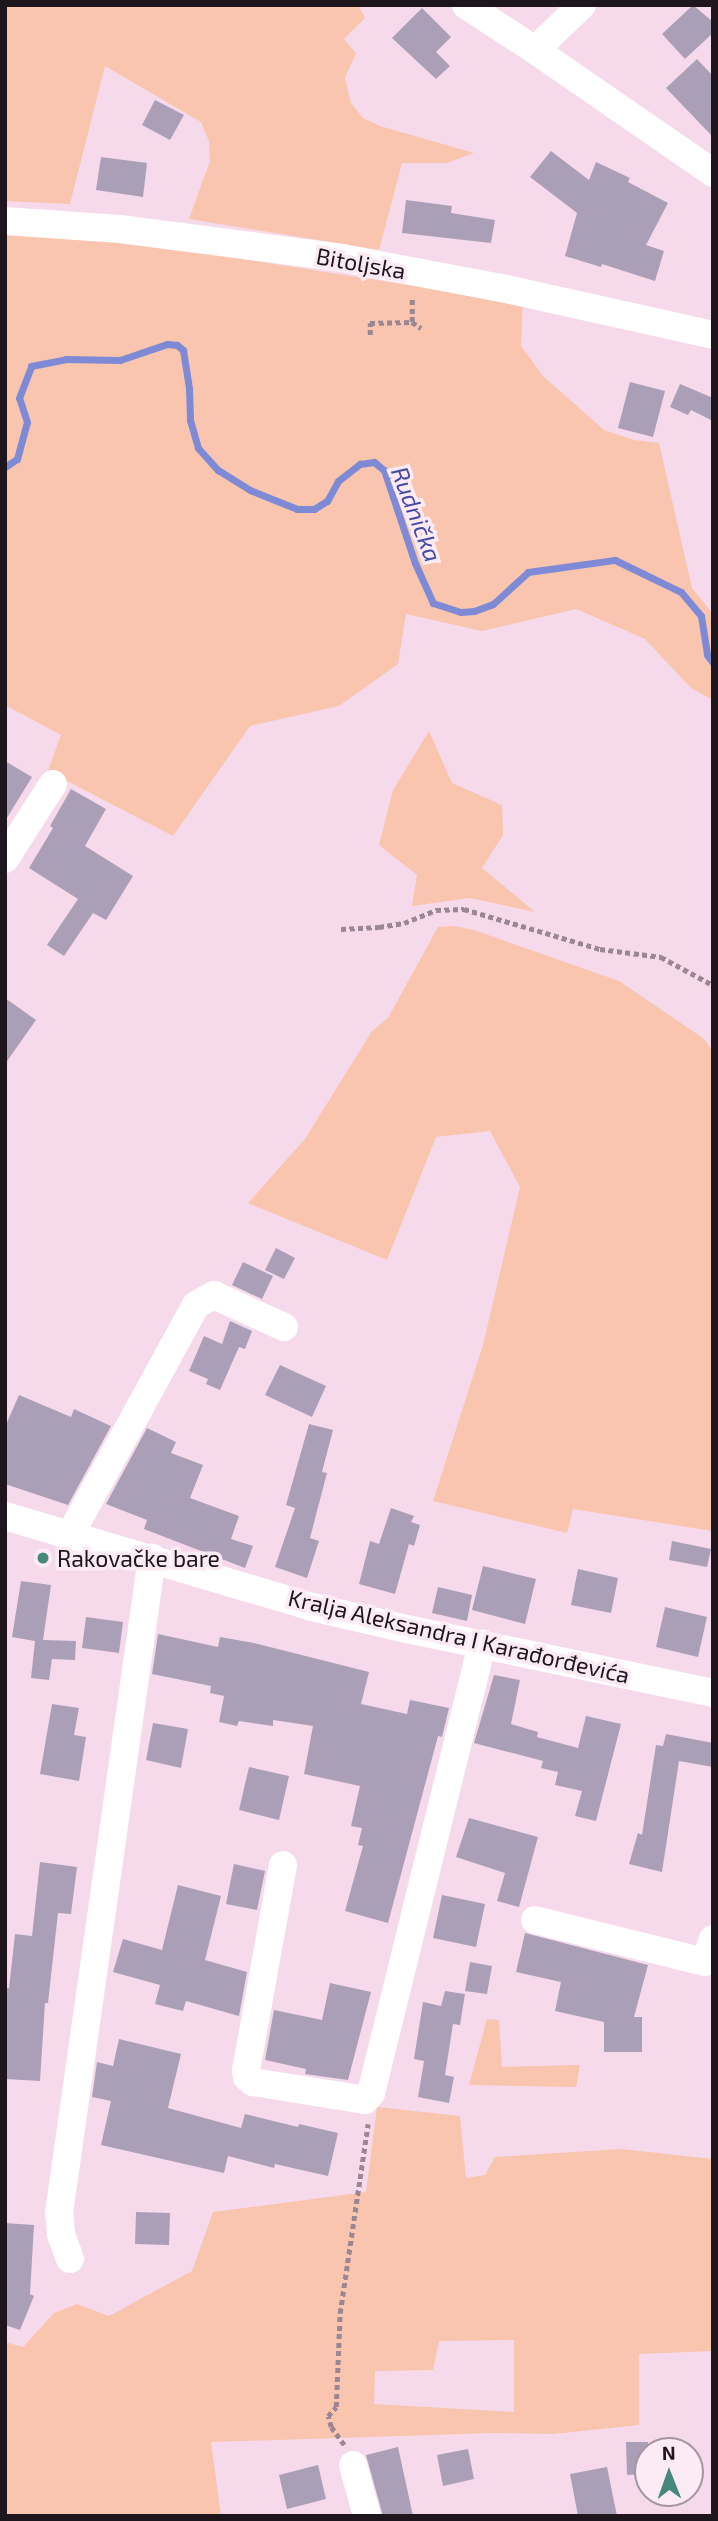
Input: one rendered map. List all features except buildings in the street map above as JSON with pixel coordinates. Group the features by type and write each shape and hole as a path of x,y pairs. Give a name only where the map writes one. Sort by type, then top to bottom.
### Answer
{"street":[{"path":"466,5 713,173"},
{"path":"535,50 582,5"},
{"name":"Bitoljska","path":"5,220 178,236 412,271 713,335"},
{"path":"5,859 53,784"},
{"path":"70,1535 196,1305 214,1295 284,1327"},
{"name":"Kralja Aleksandra I Karađorđevića","path":"5,1516 312,1606 402,1629 482,1643 713,1693"},
{"path":"71,2259 61,2234 59,2213 152,1558"},
{"path":"283,1864 247,2077 253,2082 365,2100 371,2093 482,1643"},
{"path":"535,1920 705,1962 713,1939"},
{"path":"353,2465 367,2516"}],"path":[{"path":"412,271 412,323"},
{"path":"370,335 370,323 412,323 421,328"},
{"path":"341,929 404,923 436,910 464,909 600,949 661,957 713,985"},
{"path":"353,2465 328,2416 336,2407 340,2313 368,2121 365,2100"}],"shaded area":[{"path":"5,5 358,5 365,18 344,39 356,53 345,78 351,103 363,118 380,126 474,153 447,163 402,163 379,250 189,219 210,161 209,141 201,122 105,66 70,204 5,201"},
{"path":"5,234 103,241 211,254 523,303 521,346 543,376 604,430 634,440 659,443 692,588 713,614 713,700 691,688 645,639 576,609 482,631 406,614 398,664 339,706 250,726 173,836 48,771 61,735 5,705"},
{"path":"429,731 452,783 502,805 503,835 482,868 535,912 470,898 412,906 417,875 379,845 393,790"},
{"path":"454,926 474,930 619,981 703,1038 713,1051 713,1531 573,1509 567,1533 433,1501 483,1345 520,1187 490,1131 436,1137 387,1260 248,1203 305,1139 372,1031 388,1018 438,927"},
{"path":"487,2019 499,2020 502,2067 580,2065 576,2087 469,2085"},
{"path":"377,2107 460,2116 466,2178 485,2175 495,2157 621,2149 713,2159 713,2351 639,2354 639,2425 553,2434 493,2433 211,2442 221,2516 5,2516 5,2342 23,2347 54,2313 77,2304 109,2316 192,2271 213,2212 366,2192","holes":["514,2340 514,2412 374,2404 375,2371 433,2370 439,2341"]}],"waterway":[{"name":"Rudnička","path":"5,467 17,459 27,422 19,398 31,366 66,359 120,360 167,344 177,345 183,350 190,420 198,448 218,470 250,490 297,509 314,509 327,501 338,481 360,464 374,462 384,470 415,563 433,603 461,612 474,611 493,604 528,572 615,560 681,592 701,616 707,655 713,663"}],"place":[{"name":"Rakovačke bare","path":"43,1558"}]}
